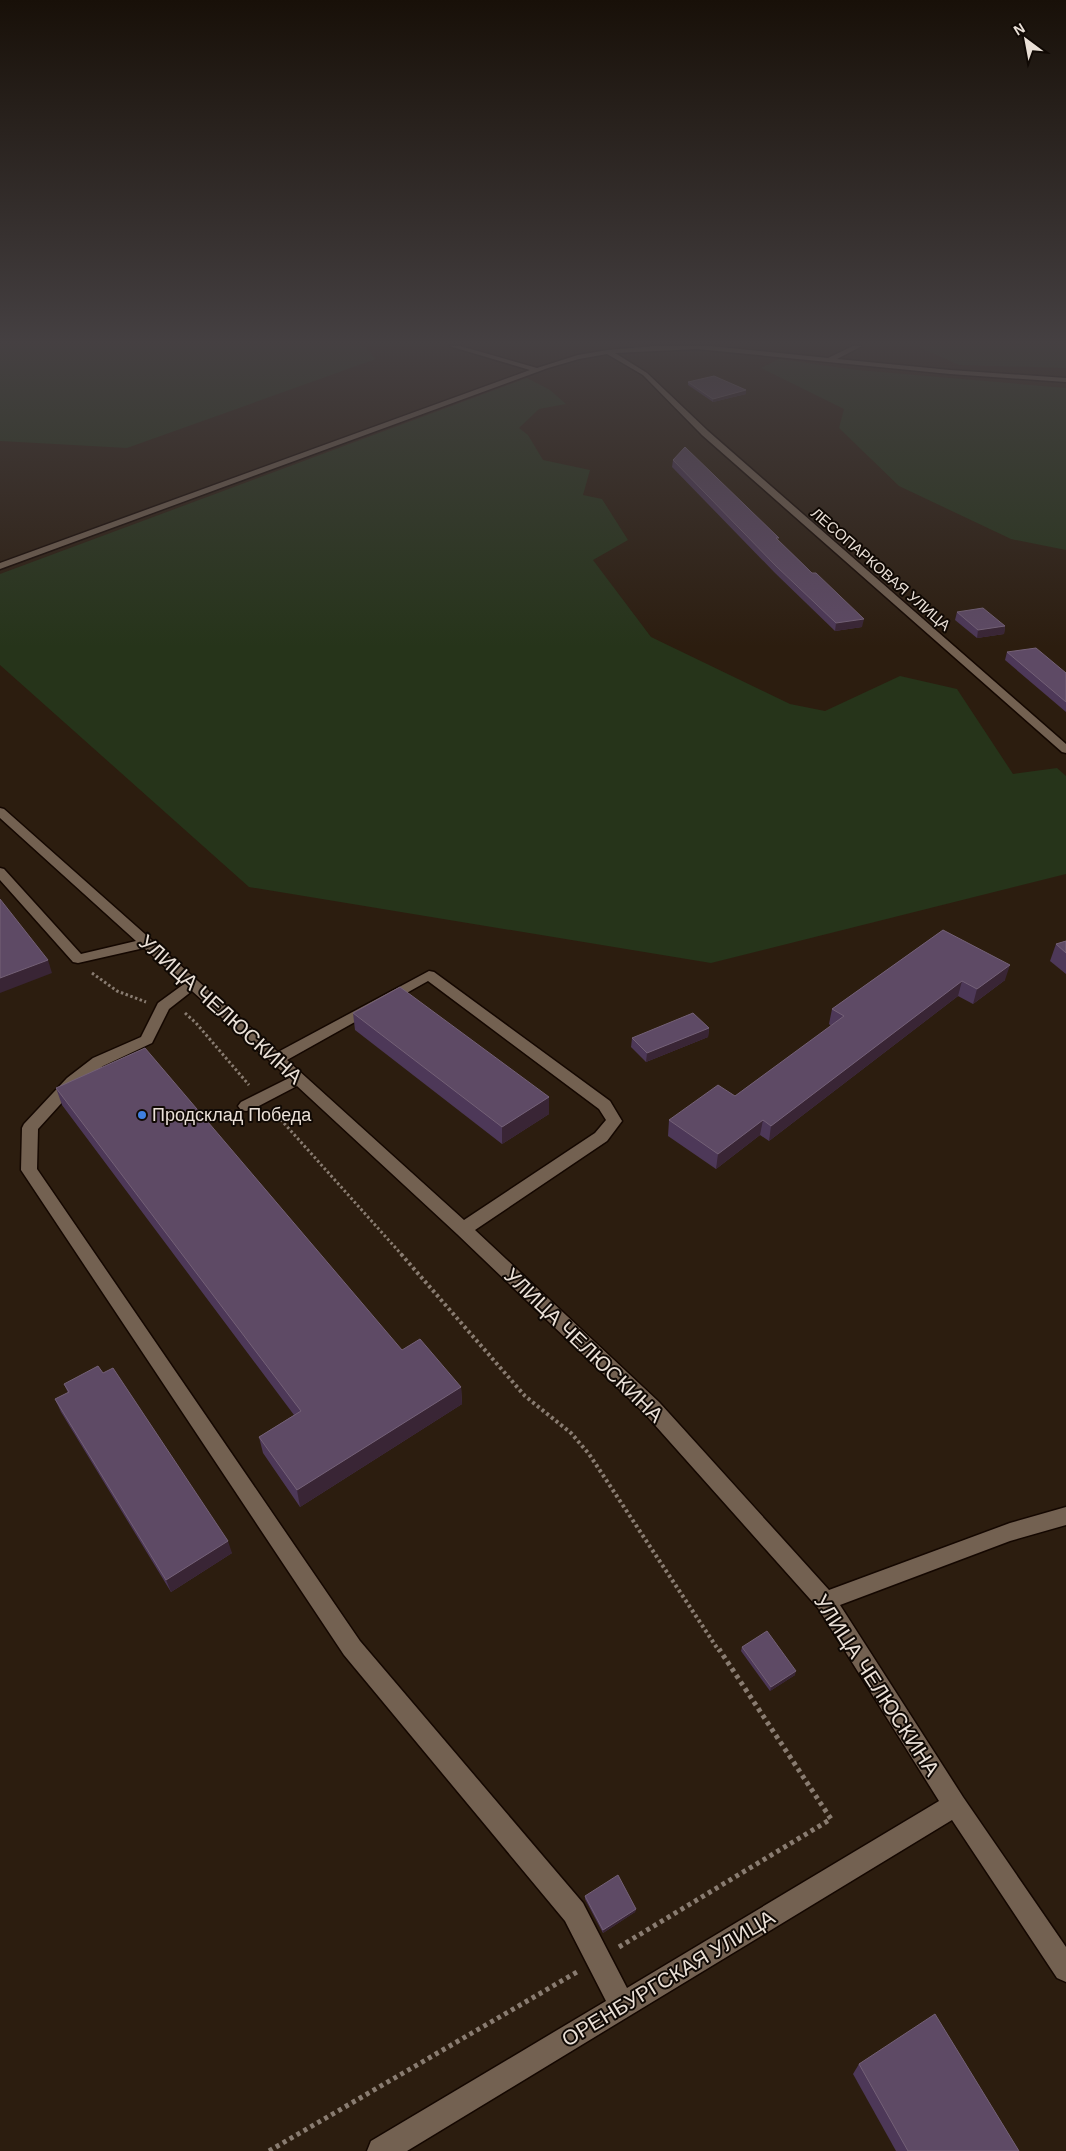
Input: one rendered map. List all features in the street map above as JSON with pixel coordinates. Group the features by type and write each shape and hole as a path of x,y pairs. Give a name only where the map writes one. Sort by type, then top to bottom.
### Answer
{"street":[{"path":"0,566 328,446"},
{"name":"ЛЕСОПАРКОВАЯ УЛИЦА","path":"720,446 1066,750"},
{"name":"УЛИЦА ЧЕЛЮСКИНА","path":"0,812 6,826 146,943 278,1059 463,1229 652,1408 825,1601 955,1805 1066,1969"},
{"path":"0,872 78,958 146,943"},
{"path":"278,1059 429,975 605,1105 614,1121 601,1137 463,1229"},
{"path":"192,984 163,1006 148,1040 98,1062 72,1082 30,1128 29,1170 352,1648 574,1912 622,2006"},
{"path":"246,1106 299,1079"},
{"path":"825,1601 1010,1532 1066,1516"},
{"name":"ОРЕНБУРГСКАЯ УЛИЦА","path":"381,2151 955,1805"}],"path":[{"path":"78,958 90,972 118,991 137,1000 184,1012 393,1245 525,1396 571,1433 589,1454 831,1819 598,1959 269,2151"}],"green space":[{"path":"98,446 132,446 127,448"},
{"path":"343,446 535,446 543,460 590,470 583,495 602,499 628,540 593,560 651,637 790,704 825,711 900,676 957,689 1013,774 1057,768 1066,776 1066,874 711,963 249,887 0,665 0,574"},
{"path":"858,446 1066,446 1066,550 1011,539 899,486"}],"building":[{"path":"685,447 779,538 776,538 812,573 816,573 864,619 836,623 776,566 673,460"},
{"path":"983,608 1005,626 978,630 957,612"},
{"path":"1036,648 1066,673 1066,702 1007,652"},
{"path":"0,899 48,960 0,978"},
{"path":"943,930 1010,965 977,989 962,981 771,1126 763,1120 718,1154 669,1120 718,1085 735,1096 844,1016 832,1009"},
{"path":"1066,941 1066,953 1056,944"},
{"path":"400,987 549,1097 502,1127 353,1013"},
{"path":"693,1013 709,1028 647,1053 632,1038"},
{"path":"145,1048 402,1350 420,1339 461,1387 297,1490 259,1437 301,1411 56,1088"},
{"path":"98,1366 103,1373 113,1368 228,1541 166,1580 55,1399 69,1392 64,1384"},
{"path":"767,1631 796,1671 771,1687 742,1647"},
{"path":"618,1875 636,1909 603,1930 585,1896"},
{"path":"935,2014 1019,2151 908,2151 859,2064"}],"place":[{"name":"Продсклад Победа","path":"142,1115"}]}
